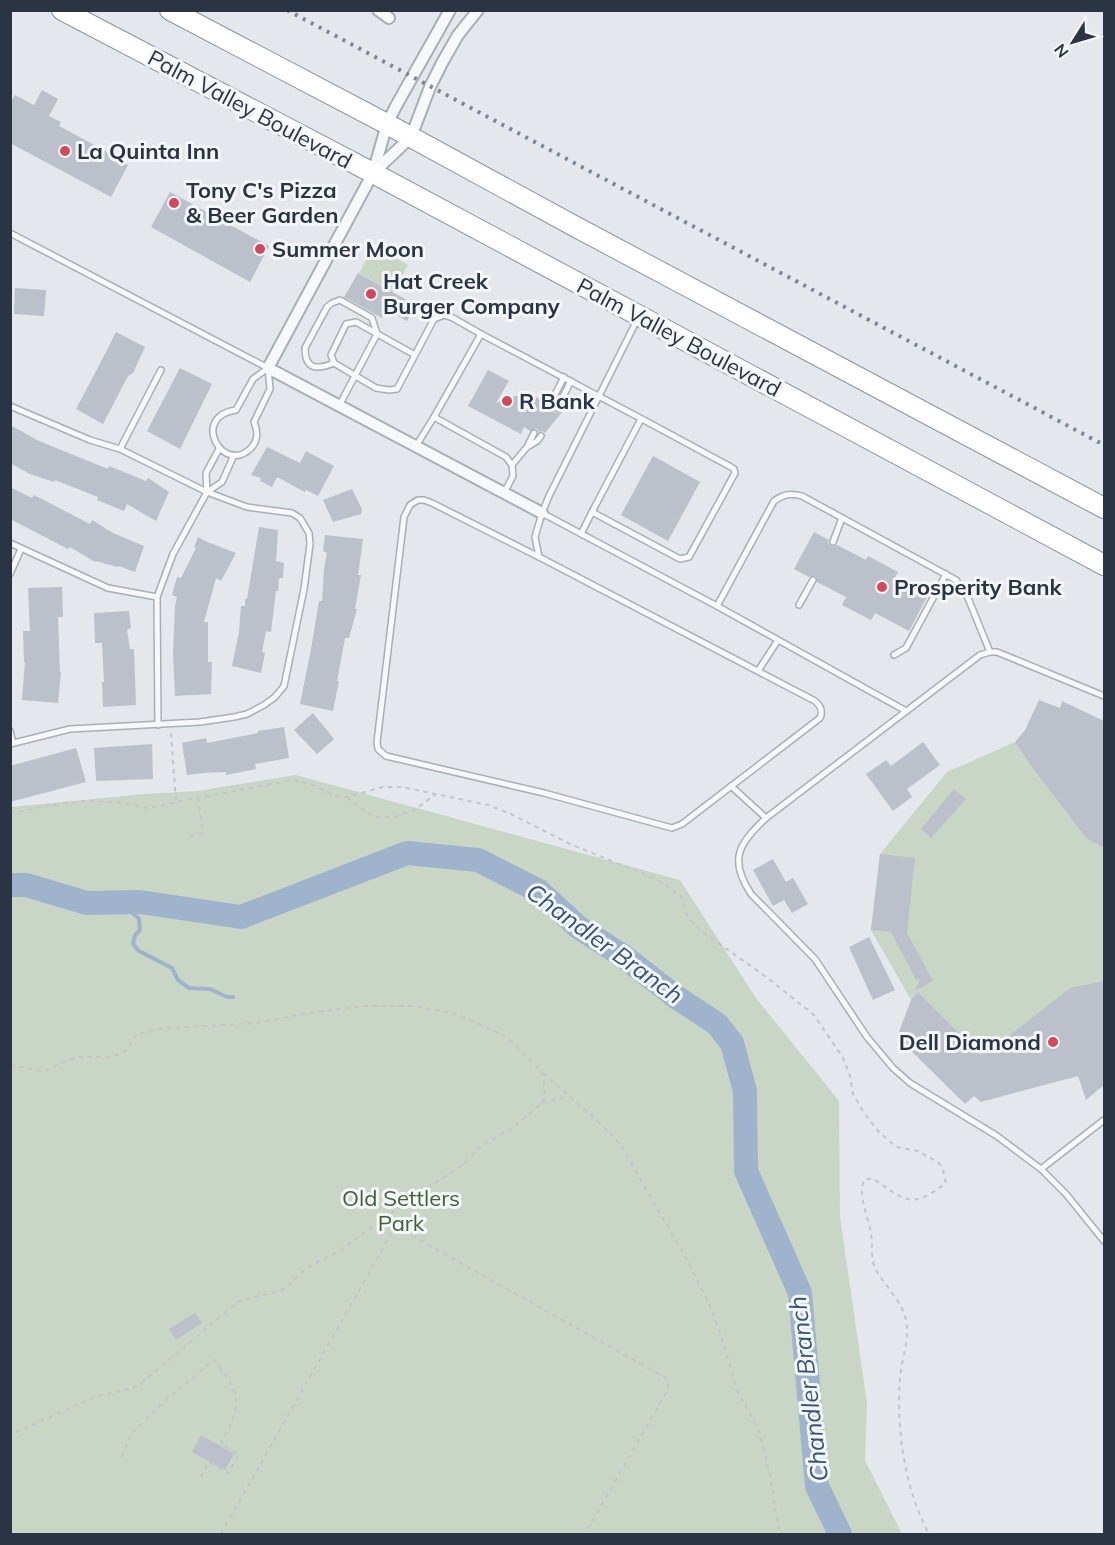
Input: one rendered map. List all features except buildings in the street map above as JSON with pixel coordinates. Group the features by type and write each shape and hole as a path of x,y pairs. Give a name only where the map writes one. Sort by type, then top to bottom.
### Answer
{"highway":[{"name":"Palm Valley Boulevard","path":"62,10 373,173 1104,565"},
{"path":"170,10 1104,508"}],"street":[{"path":"378,10 389,18"},
{"path":"450,10 387,124 373,173 268,368 542,513"},
{"path":"373,173 411,137 442,63 458,35 478,10"}],"lane":[{"path":"10,233 268,368"},
{"path":"334,363 319,368 313,367 305,356 305,348 327,307 340,300 372,318 377,334 339,406"},
{"path":"415,355 356,322 346,324 331,355 334,363 376,388 397,389 415,355 434,319 444,315 599,395 734,469 735,473 689,557 680,559 592,512"},
{"path":"539,557 535,537 549,496 639,315"},
{"path":"416,447 481,334"},
{"path":"268,368 270,389 254,422 257,437 254,445 242,454 226,453 219,449 214,441 212,432 214,423 220,416 236,410 253,379 268,368"},
{"path":"120,449 161,370"},
{"path":"550,404 564,377"},
{"path":"556,408 571,381"},
{"path":"10,406 81,436 120,449 207,492 247,507 292,513 300,518 309,533 310,544 304,589 284,686 264,705 247,714 200,722 70,729 12,743 10,731"},
{"path":"434,417 506,457 512,465 513,476 504,493"},
{"path":"581,534 641,419"},
{"path":"512,465 537,435"},
{"path":"207,492 206,473 219,449"},
{"path":"158,724 157,597 173,554 207,492 222,482 234,455"},
{"path":"717,606 774,501 782,495 792,493 802,496 956,580 968,598 990,652"},
{"path":"418,500 424,500 539,557 758,671 815,701 822,709 822,714 818,720 682,824 672,828 544,793 386,756 378,749 404,517 410,505 418,500"},
{"path":"542,513 717,606 906,711"},
{"path":"833,542 843,518"},
{"path":"10,543 108,588 157,597"},
{"path":"10,574 21,549"},
{"path":"894,655 906,648 946,574"},
{"path":"799,605 813,580"},
{"path":"758,671 778,640"},
{"path":"1104,696 998,652 980,655 766,818 743,842 738,871 751,894 815,959 867,1037 892,1068 910,1083 997,1136 1041,1169 1066,1194 1104,1241"},
{"path":"730,786 766,818"},
{"path":"1041,1169 1104,1120"}],"path":[{"path":"170,724 176,802"},
{"path":"10,814 83,801 116,802 147,808 293,780 311,784 335,796 347,797 383,787 402,787 488,805 604,859 645,874 681,896 688,918 704,933 769,979 814,1015 843,1058 850,1076 853,1094 879,1132 896,1147 918,1151 939,1163 943,1170 946,1183 920,1199 907,1200 872,1178 864,1180 862,1190 875,1267 900,1306 906,1320 907,1338 898,1399 900,1430 915,1503 929,1534"},
{"path":"347,797 374,817 395,817 416,809 436,794"},
{"path":"190,836 203,832 198,799"},
{"path":"10,1065 41,1071 80,1056 109,1057 121,1054 129,1047 136,1035 156,1029 256,1023 364,1006 414,1006 438,1010 458,1015 495,1031 511,1041 620,1144 689,1263 719,1329 737,1390 758,1429 770,1474 780,1534"},
{"path":"541,1071 545,1096 542,1103"},
{"path":"10,1435 97,1396 139,1385 239,1300 279,1291 286,1287 308,1267 339,1251 451,1173 466,1162 480,1147 513,1127 542,1103 568,1096"},
{"path":"221,1534 391,1234 399,1229 417,1237 667,1380 667,1391 585,1534"},
{"path":"122,1457 131,1434 167,1398 214,1360 235,1392 236,1406 231,1425 220,1444 239,1455 228,1473 209,1462 201,1477"}],"green space":[{"path":"371,244 408,265 393,292 359,273 370,253 367,251"},
{"path":"1015,742 1087,839 1104,848 1104,981 1070,989 981,1055 918,992 911,1000 871,930 880,854 947,772"},
{"name":"Old Settlers Park","path":"296,775 680,880 756,998 839,1101 840,1217 867,1403 865,1460 902,1534 11,1534 11,807 197,791"}],"waterway":[{"name":"Chandler Branch","path":"10,885 26,885 87,903 140,902 241,917 407,853 478,860 539,891 578,927 623,956 676,997 717,1024 732,1043 745,1091 746,1171 800,1293 817,1486 840,1534"},
{"path":"121,902 139,919 140,930 135,935 133,944 139,951 172,968 178,980 189,988 210,989 227,997 233,997"}],"railway":[{"path":"287,10 1104,445"}],"place":[{"name":"La Quinta Inn","path":"65,151"},
{"name":"Tony C's Pizza & Beer Garden","path":"174,203"},
{"name":"Summer Moon","path":"260,249"},
{"name":"Hat Creek Burger Company","path":"371,294"},
{"name":"R Bank","path":"507,401"},
{"name":"Prosperity Bank","path":"882,587"},
{"name":"Dell Diamond","path":"1053,1042"}]}
